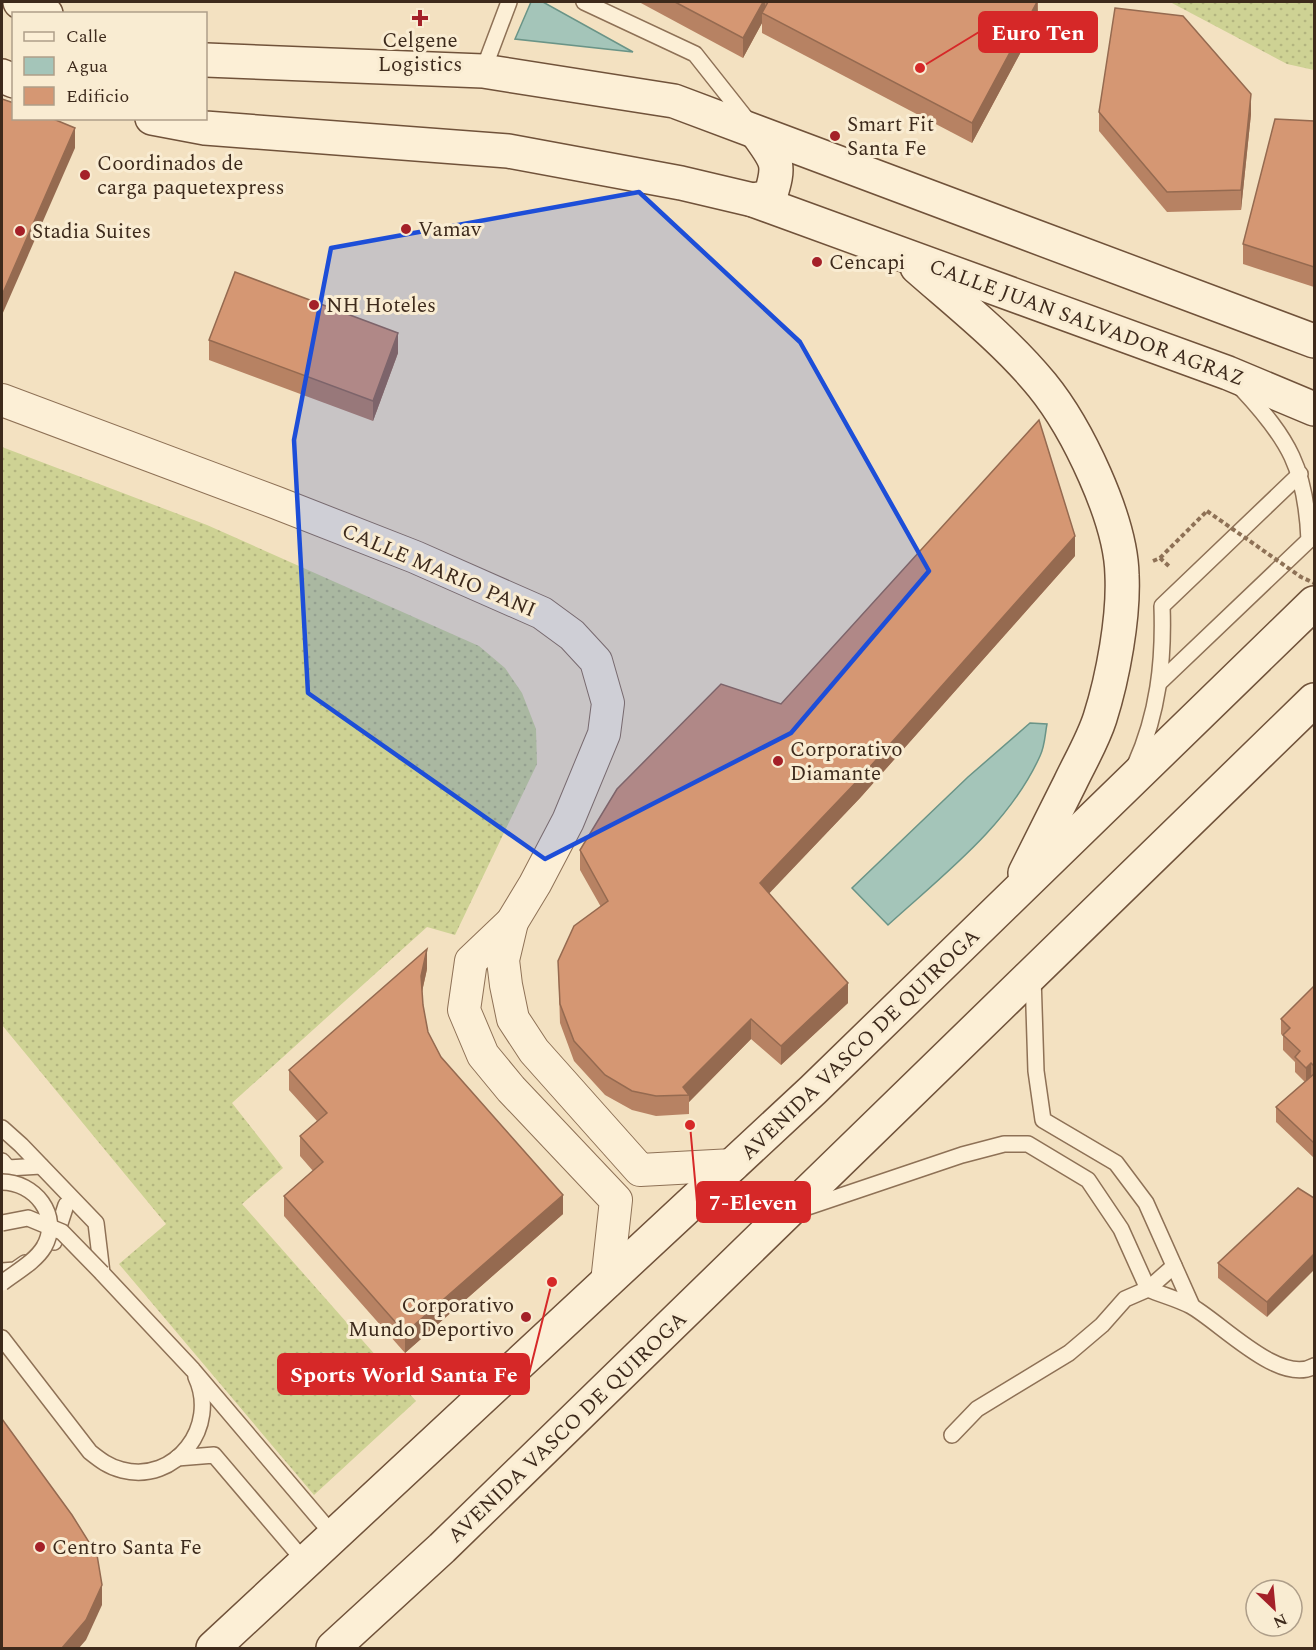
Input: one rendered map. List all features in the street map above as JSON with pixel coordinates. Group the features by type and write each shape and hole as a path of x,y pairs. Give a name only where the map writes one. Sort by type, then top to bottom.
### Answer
{"street":[{"path":"20,2 42,12"},
{"path":"207,60 483,71 674,101 1314,341"},
{"name":"CALLE JUAN SALVADOR AGRAZ","path":"163,120 205,128 508,151 681,183 753,200 1228,374 1314,409"},
{"path":"753,200 770,197 777,176 776,159 758,133"},
{"path":"902,253 992,333 1042,385 1083,450 1113,519 1122,573 1119,628 1112,671 1100,718 1014,894"},
{"name":"CALLE MARIO PANI","path":"2,400 255,494 415,557 542,614 572,635 596,661 608,703 604,734 567,821 535,884 512,922 471,961 464,1010 483,1055 511,1089 616,1200 607,1282"},
{"name":"AVENIDA VASCO DE QUIROGA","path":"213,1648 733,1165 950,959 1314,603"},
{"name":"AVENIDA VASCO DE QUIROGA","path":"333,1648 442,1548 1314,700"},
{"name":"CALLE MARIO PANI","path":"512,922 503,960 513,1019 534,1051 640,1170 733,1165"}],"lane":[{"path":"483,71 509,2"},
{"path":"584,2 695,54 758,133"},
{"path":"1160,682 1309,540 1308,507 1300,474 1287,447 1273,423 1228,374"},
{"path":"1119,793 1126,784 1138,758 1160,682 1163,644 1162,606 1300,474"},
{"path":"1033,974 1036,1071 1042,1120 1116,1163 1146,1203 1192,1306"},
{"path":"2,1128 96,1223 102,1273"},
{"path":"786,1214 962,1155 1004,1144 1028,1144 1088,1180 1121,1229 1148,1289 1192,1306 1227,1334 1278,1366 1308,1370 1314,1366"},
{"path":"5,1164 41,1166"},
{"path":"2,1182 24,1186 36,1194 48,1214 49,1229 46,1244 38,1256 2,1283"},
{"path":"8,1270 54,1243 66,1205"},
{"path":"2,1223 28,1218 62,1232 193,1370 334,1536"},
{"path":"952,1435 976,1409 1069,1353 1102,1325 1125,1299 1148,1289 1174,1266"},
{"path":"2,1338 90,1452 105,1464 123,1470 142,1472 161,1467 177,1458 191,1444 200,1426 203,1407 201,1387 193,1370"},
{"path":"177,1458 214,1455 306,1563"}],"path":[{"path":"1122,573 1160,558 1207,511 1301,577 1314,583"},
{"path":"1160,558 1188,582"}],"highlighted area":[{"path":"639,192 800,342 929,571 791,733 545,859 308,693 294,440 331,248"}],"green space":[{"path":"1170,2 1314,2 1314,70 1287,64"},
{"path":"2,447 207,525 479,646 505,668 522,693 536,729 537,764 455,935 427,927 232,1103 283,1168 242,1204 416,1401 314,1495 119,1264 166,1224 2,1025"}],"water":[{"path":"531,2 543,2 633,52 515,39"},
{"path":"1030,723 1047,724 1044,744 1027,781 1011,804 973,848 888,925 852,888 968,777"}],"building":[{"path":"675,2 763,2 743,38"},
{"path":"768,2 1037,2 972,123 762,13"},
{"path":"1115,8 1183,16 1251,94 1241,190 1167,192 1099,112"},
{"name":"Stadia Suites","path":"2,99 12,102 12,120 56,120 75,128 2,295"},
{"path":"1275,119 1314,121 1314,267 1243,244"},
{"path":"235,272 398,333 373,401 209,340"},
{"name":"Corporativo Diamante","path":"1039,420 1075,536 860,778 760,883 848,983 781,1046 751,1019 683,1087 689,1095 656,1096 632,1091 605,1075 574,1041 560,1004 558,961 574,926 608,901 580,850 617,789 721,684 781,704"},
{"path":"427,949 421,976 423,1005 428,1032 441,1057 563,1195 405,1333 284,1196 323,1162 300,1136 327,1113 289,1070"},
{"path":"1314,986 1314,1066 1311,1063 1306,1068 1295,1057 1300,1051 1283,1035 1290,1028 1281,1019"},
{"path":"1314,1074 1314,1143 1276,1107"},
{"path":"1298,1188 1314,1198 1314,1254 1267,1302 1218,1263"},
{"name":"Centro Santa Fe","path":"2,1419 72,1515 97,1555 102,1585 86,1620 62,1648 2,1648"}],"place":[{"name":"Celgene Logistics","path":"420,18"},
{"name":"Euro Ten","path":"920,68"},
{"name":"Smart Fit Santa Fe","path":"835,136"},
{"name":"Coordinados de carga paquetexpress","path":"85,175"},
{"name":"Vamav","path":"406,229"},
{"name":"Stadia Suites","path":"20,231"},
{"name":"Cencapi","path":"817,262"},
{"name":"NH Hoteles","path":"314,305"},
{"name":"Corporativo Diamante","path":"778,761"},
{"name":"7-Eleven","path":"690,1125"},
{"name":"Sports World Santa Fe","path":"552,1282"},
{"name":"Corporativo Mundo Deportivo","path":"526,1317"},
{"name":"Centro Santa Fe","path":"40,1547"}]}
